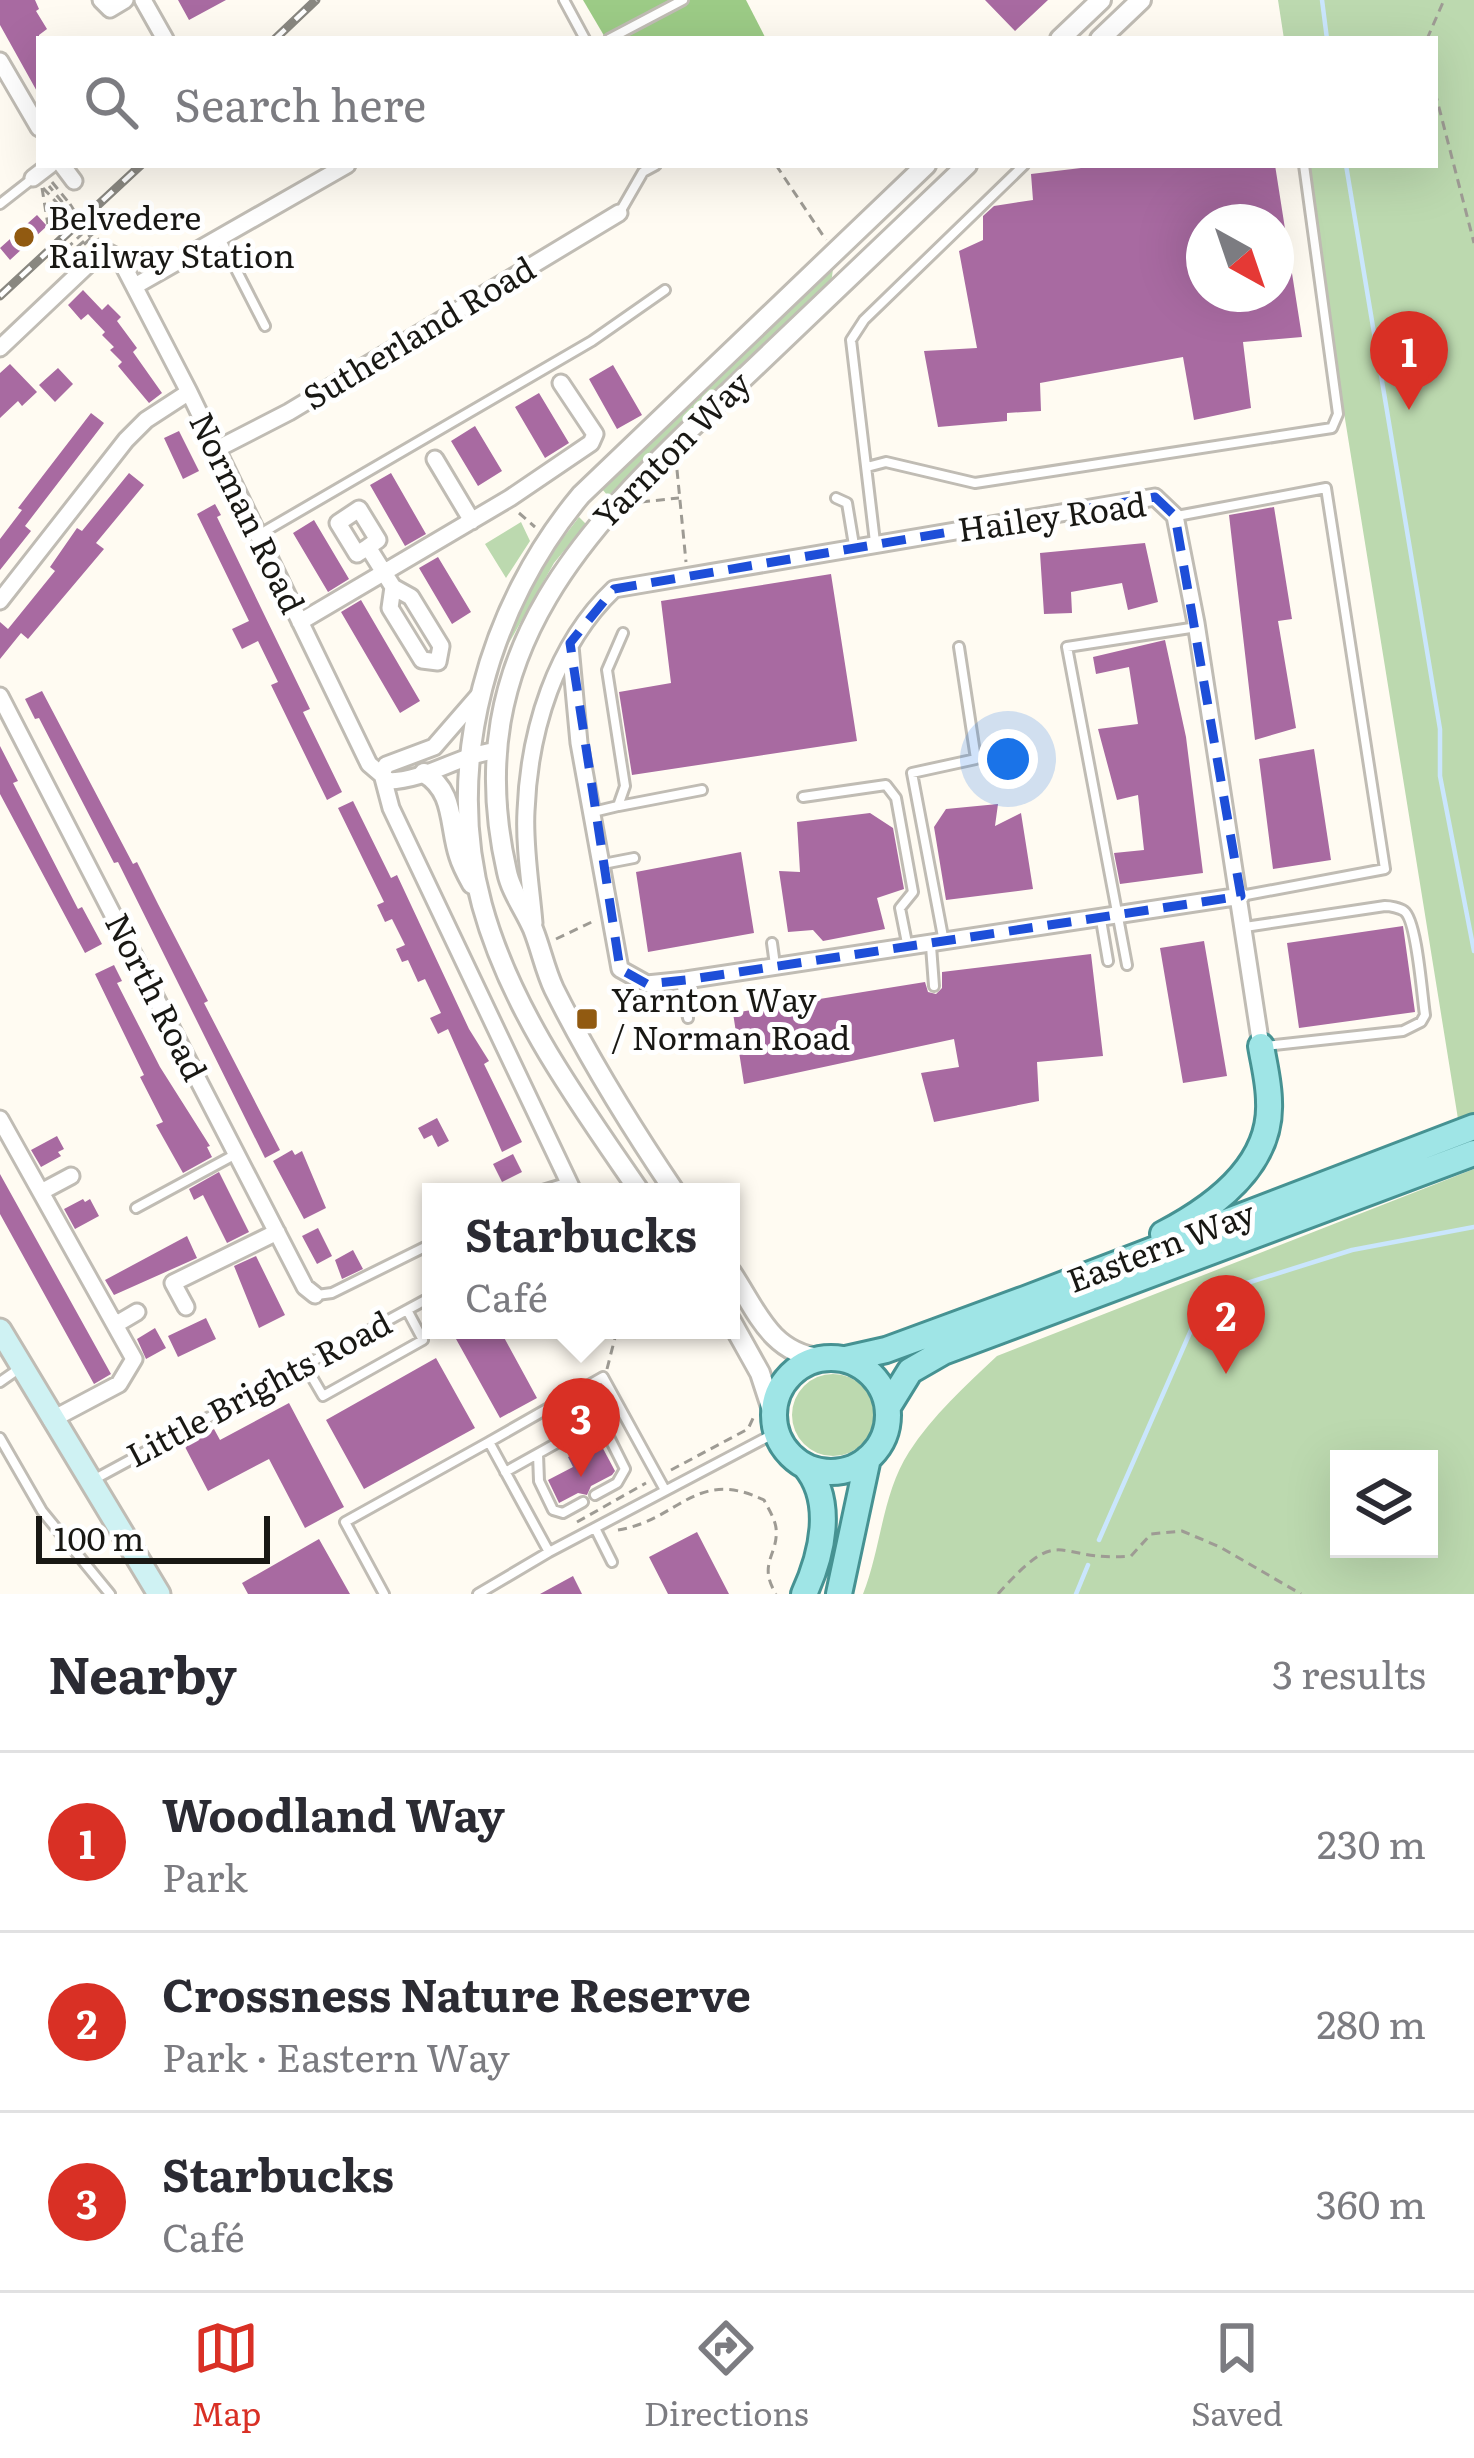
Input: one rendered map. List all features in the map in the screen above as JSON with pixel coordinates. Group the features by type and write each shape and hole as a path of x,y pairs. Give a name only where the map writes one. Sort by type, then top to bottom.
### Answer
{"main road":[{"path":"1025,1299 1177,1227 1238,1181 1265,1136 1270,1105 1262,1046"},
{"name":"Eastern Way","path":"833,1359 886,1350 1474,1127"},
{"name":"Eastern Way","path":"889,1405 910,1371 943,1352 1474,1153"},
{"path":"0,1330 158,1594"},
{"path":"804,1594 824,1517 821,1493 805,1466 785,1448 770,1417 787,1378 802,1366 833,1359 871,1373 889,1405 884,1436 868,1458 839,1594"},
{"path":"805,1466 838,1472 868,1458"}],"street":[{"path":"101,0 110,9 125,0"},
{"path":"143,0 163,36"},
{"path":"1063,36 1101,0"},
{"path":"1103,36 1141,0"},
{"path":"0,61 36,123"},
{"path":"64,168 74,182"},
{"path":"135,286 342,168"},
{"name":"Yarnton Way","path":"634,1183 529,1020 482,905 470,832 471,753 480,694 505,617 545,540 566,513 923,168"},
{"name":"Yarnton Way","path":"669,1183 623,1112 554,988 541,938 507,876 494,751 497,723 518,654 581,544 648,469 964,168"},
{"name":"Sutherland Road","path":"217,449 289,412 619,213"},
{"path":"0,348 103,246"},
{"name":"Norman Road","path":"103,246 120,259 135,286 362,754 382,774 391,808 570,1183"},
{"path":"300,622 388,580 591,443 595,434 561,383"},
{"path":"0,601 126,440 146,420 189,392"},
{"path":"435,460 472,521"},
{"name":"Hailey Road","path":"541,938 525,811 538,722 570,643 591,611 614,589 1155,497 1175,516 1197,627 1262,1046"},
{"path":"368,547 388,580 411,597 441,646 438,662 422,660 390,608 388,580"},
{"path":"570,643 579,743 620,969 647,984 938,945 1241,896"},
{"path":"434,747 480,694"},
{"name":"North Road","path":"0,697 304,1287 315,1295"},
{"path":"471,753 454,745 434,747 386,765 382,774 388,781 455,764 471,753 494,751"},
{"path":"424,773 435,780 448,802 459,858 482,905"},
{"path":"0,1119 134,1359 119,1384 51,1420"},
{"path":"41,1192 71,1176"},
{"path":"186,1307 173,1283 277,1232"},
{"path":"740,1286 774,1339 796,1354 833,1359"},
{"path":"115,1324 137,1312"},
{"path":"740,1337 760,1372 770,1417"}],"lane":[{"path":"564,0 583,36"},
{"path":"614,36 683,0"},
{"path":"875,542 851,340 864,320 1021,168"},
{"path":"867,467 886,462 975,483 1332,428 1338,414 1304,168"},
{"path":"619,213 642,169"},
{"path":"0,204 45,181"},
{"path":"221,240 266,326"},
{"path":"834,252 850,276"},
{"path":"259,535 592,340 665,290"},
{"path":"1175,516 1326,488 1385,869 1241,896"},
{"path":"836,498 847,503 854,545"},
{"path":"1108,961 1108,919 1067,647 1197,627"},
{"path":"618,806 625,786 608,670 623,633"},
{"path":"934,986 938,945 912,773 976,759 959,647"},
{"path":"803,796 886,785 896,798 913,892 900,908 908,949"},
{"path":"591,812 703,790"},
{"path":"601,864 634,858"},
{"path":"1245,927 1385,906 1402,909 1410,918 1425,1016 1402,1031 1262,1046"},
{"path":"1108,919 1127,965"},
{"path":"772,943 776,969"},
{"path":"681,980 688,1018"},
{"path":"136,1208 237,1153"},
{"path":"315,1295 332,1293 422,1248"},
{"name":"Little Brights Road","path":"88,1483 422,1302"},
{"path":"407,1310 422,1338"},
{"path":"305,1365 323,1396 422,1339"},
{"path":"0,1382 21,1368"},
{"path":"384,1594 345,1522 603,1377 665,1490"},
{"path":"478,1594 665,1490 770,1417"},
{"path":"505,1472 591,1424 609,1437 625,1469 617,1483 596,1495"},
{"path":"0,1438 42,1511 110,1594"},
{"path":"489,1442 549,1552"},
{"path":"538,1454 539,1481 553,1510 563,1513 583,1502"},
{"path":"595,1528 612,1562"}],"path":[{"path":"1428,36 1444,0"},
{"path":"1438,104 1474,243"},
{"path":"778,168 834,252"},
{"path":"45,181 48,225 67,209 82,234 66,249 70,253 95,232 103,246"},
{"path":"45,181 91,238 62,266"},
{"path":"675,460 687,575"},
{"path":"631,503 681,497"},
{"path":"518,513 535,527 530,533"},
{"path":"541,938 610,917"},
{"path":"603,1377 614,1339"},
{"path":"577,1538 577,1521 770,1417"},
{"path":"637,1526 715,1486 746,1491 764,1500 776,1529 767,1564 768,1581 776,1594"},
{"path":"998,1594 1042,1551 1063,1548 1113,1558 1131,1556 1150,1534 1182,1531 1220,1547 1301,1594"}],"highlighted area":[{"path":"1155,497 1175,516 1241,896 686,980 647,984 620,969 570,643 614,589"}],"green space":[{"path":"583,0 746,0 764,36 604,36"},
{"path":"1278,0 1474,0 1474,1113 1458,1119 1304,168 1438,168 1438,36 1284,36"},
{"path":"833,269 831,284 608,496 602,489"},
{"path":"579,517 586,524 554,563 495,668 534,576"},
{"path":"521,522 530,541 506,578 485,544"},
{"path":"1474,1169 1474,1594 863,1594 900,1468 918,1439 997,1356"},
{"path":"833,1374 862,1386 874,1415 862,1444 833,1456 804,1444 792,1415 804,1386"}],"building":[{"path":"0,0 35,0 47,29 36,36 36,90 0,25"},
{"path":"178,0 226,0 189,20"},
{"path":"985,0 1048,0 1015,31"},
{"path":"1081,168 1275,168 1281,204 1186,204 1186,312 1294,312 1294,286 1302,337 1243,342 1251,408 1194,420 1183,357 1040,383 1041,411 1007,413 1007,421 938,427 924,351 977,348 959,251 983,240 983,216 994,206 1033,200 1031,174"},
{"name":"Belvedere Railway Station","path":"37,215 47,226 10,260 0,248"},
{"path":"83,290 102,310 108,304 121,317 117,321 137,348 133,352 162,393 149,403 118,366 122,362 110,350 114,347 102,335 105,332 88,314 81,320 68,305"},
{"path":"10,364 37,392 0,418 0,373"},
{"path":"613,365 642,415 617,429 589,379"},
{"path":"58,368 73,384 55,402 39,385"},
{"path":"539,393 569,443 545,458 515,407"},
{"path":"91,413 104,423 25,526 31,531 0,570 0,539"},
{"path":"475,426 502,471 478,486 451,441"},
{"path":"179,431 199,471 183,479 164,438"},
{"path":"129,473 144,485 96,543 104,549 28,639 21,633 0,659 0,622 8,629 55,571 50,567 77,528 82,531"},
{"path":"391,473 426,534 405,546 370,485"},
{"path":"215,504 221,515 217,517 310,709 303,712 342,792 327,800 271,685 278,682 258,641 242,649 232,629 249,621 197,514"},
{"path":"1274,507 1292,619 1278,621 1296,728 1255,740 1229,515"},
{"path":"314,520 349,579 328,592 293,533"},
{"path":"1145,543 1158,602 1128,610 1122,583 1071,592 1072,613 1044,614 1040,553"},
{"path":"438,557 471,612 452,624 419,568"},
{"path":"831,574 857,741 632,775 619,692 671,683 661,601"},
{"path":"361,600 420,701 400,713 341,612"},
{"path":"1165,640 1186,737 1203,873 1120,884 1114,853 1144,850 1138,795 1117,800 1098,729 1138,724 1129,667 1096,674 1093,657"},
{"path":"42,691 133,864 137,862 280,1150 265,1158 118,862 114,863 25,699"},
{"path":"0,746 18,781 13,783 78,909 82,907 102,944 85,953 0,794"},
{"path":"1314,749 1331,860 1273,869 1259,759"},
{"path":"353,801 391,878 397,875 469,1029 489,1061 484,1064 522,1142 502,1152 448,1029 438,1034 430,1018 441,1013 425,979 418,982 408,960 402,962 396,949 405,945 392,919 385,922 377,905 384,902 338,808"},
{"path":"998,804 995,826 1021,813 1033,889 946,900 934,827 946,809"},
{"path":"870,813 893,828 904,889 877,898 885,929 823,941 813,930 788,932 779,871 800,872 797,822"},
{"path":"741,852 754,933 648,952 636,872"},
{"path":"1403,926 1415,1012 1299,1028 1287,943"},
{"path":"1204,941 1227,1076 1183,1083 1160,948"},
{"path":"1091,954 1103,1056 1037,1062 1039,1101 934,1122 921,1073 959,1067 954,1039 744,1084 733,1013 925,982 928,992 936,994 942,988 942,972"},
{"path":"114,965 122,981 117,983 160,1067 210,1146 212,1157 183,1173 156,1125 163,1122 95,974"},
{"path":"437,1118 449,1141 438,1147 432,1135 424,1139 418,1128"},
{"path":"57,1136 64,1149 58,1152 61,1156 41,1167 31,1150"},
{"path":"292,1150 295,1155 302,1151 326,1208 304,1219 273,1161"},
{"path":"513,1154 522,1172 502,1182 493,1164"},
{"path":"219,1172 249,1232 227,1243 203,1195 194,1200 189,1189"},
{"path":"0,1174 111,1374 94,1384 0,1214"},
{"path":"90,1199 99,1216 75,1229 64,1209"},
{"path":"318,1228 332,1256 317,1264 302,1236"},
{"path":"187,1236 197,1258 114,1295 105,1280"},
{"path":"353,1250 363,1269 342,1279 335,1260"},
{"path":"256,1256 285,1315 259,1328 234,1266"},
{"path":"206,1318 216,1339 178,1357 168,1336"},
{"path":"155,1328 166,1348 146,1359 137,1339"},
{"path":"456,1339 505,1339 537,1398 500,1418"},
{"path":"436,1358 475,1428 364,1489 326,1420"},
{"path":"289,1403 344,1507 305,1528 269,1459 208,1491 184,1445 214,1429 220,1440"},
{"path":"599,1441 615,1471 591,1486 587,1495 578,1493 559,1503 548,1480 573,1467 568,1457"},
{"path":"697,1532 729,1594 668,1594 649,1557"},
{"path":"319,1539 350,1594 248,1594 242,1583"},
{"path":"573,1576 582,1594 540,1594"}],"waterway":[{"path":"1322,0 1327,36"},
{"path":"1346,168 1440,729 1440,776 1474,951"},
{"path":"1099,1540 1206,1296 1352,1250 1474,1227"},
{"path":"1076,1594 1088,1565"}],"railway":[{"path":"278,36 316,0"},
{"path":"0,296 138,168"}],"place":[{"name":"Belvedere Railway Station","path":"24,237"},
{"name":"Woodland Way","path":"1409,410"},
{"name":"Yarnton Way / Norman Road","path":"587,1019"},
{"name":"Crossness Nature Reserve","path":"1226,1374"},
{"name":"Starbucks","path":"581,1477"}]}
